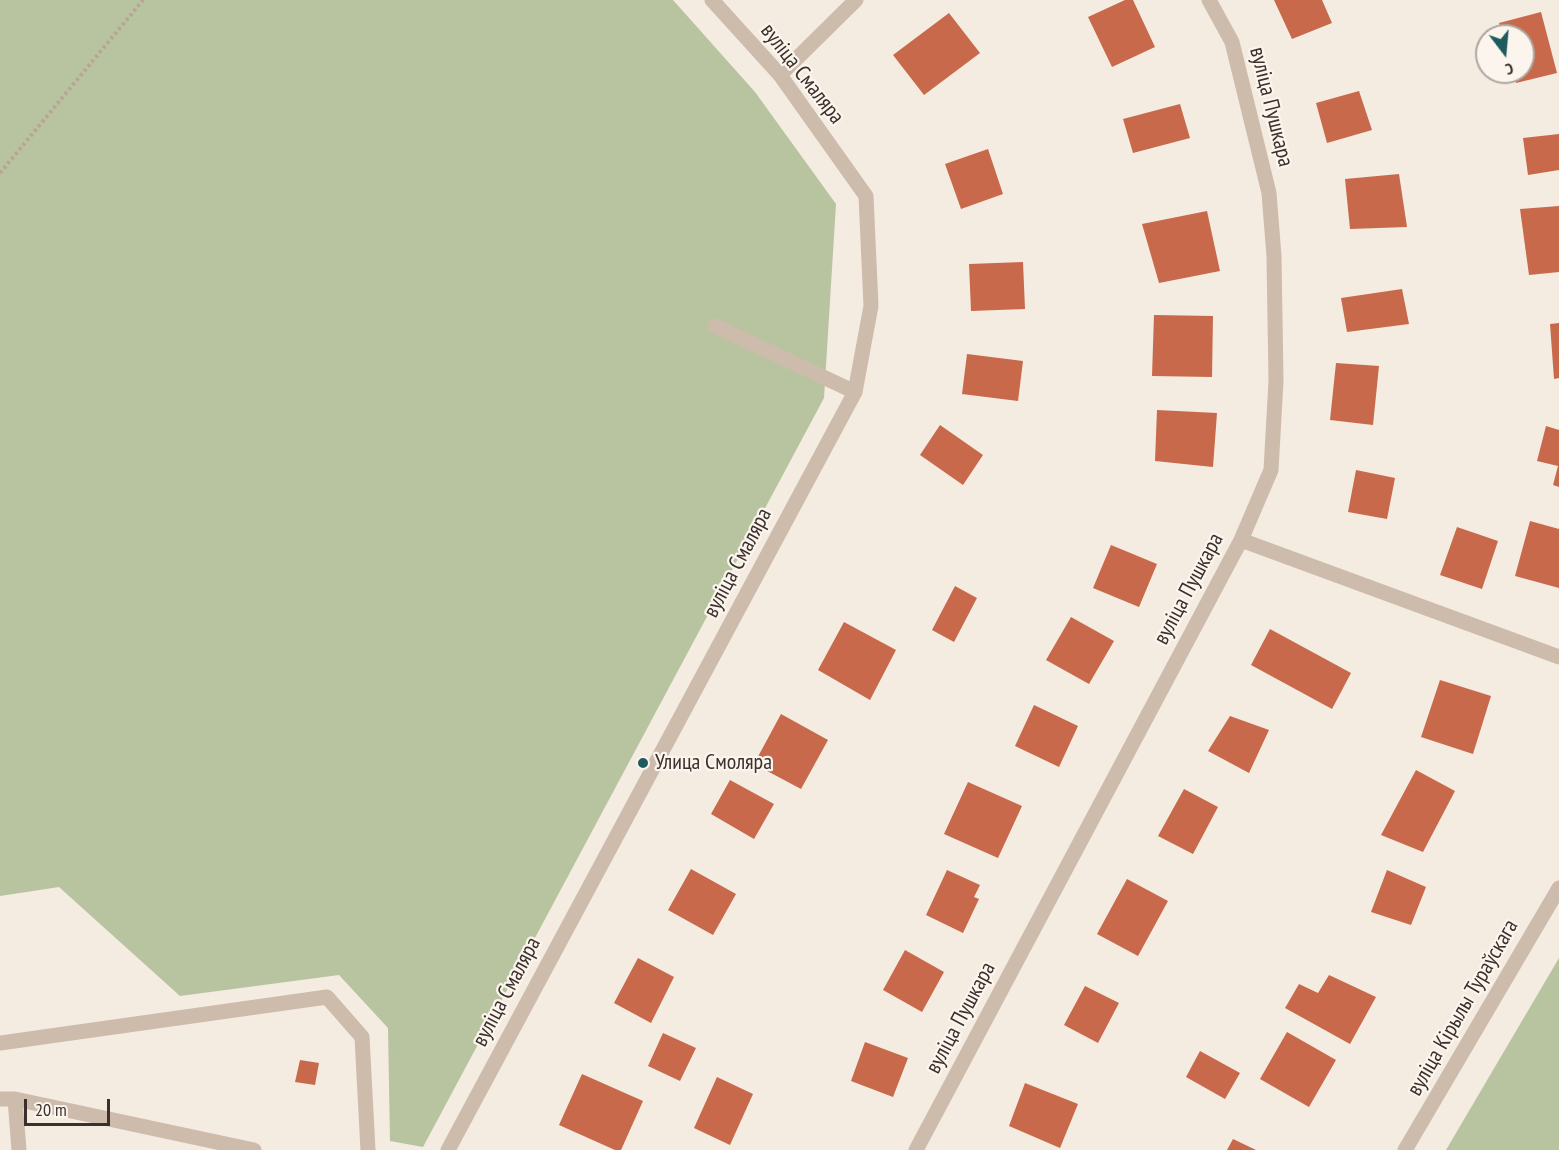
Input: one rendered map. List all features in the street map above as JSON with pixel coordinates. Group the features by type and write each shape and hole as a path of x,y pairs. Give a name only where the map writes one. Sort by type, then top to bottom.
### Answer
{"street":[{"name":"вуліца Смаляра","path":"448,1150 855,392 871,306 866,196 780,75 712,0"},
{"path":"780,75 856,0"},
{"name":"вуліца Пушкара","path":"916,1150 1241,540 1271,470 1276,381 1274,256 1269,194 1232,42 1209,0"},
{"path":"715,326 855,392"},
{"path":"1241,540 1559,657"},
{"name":"вуліца Кірылы Тураўскага","path":"1405,1150 1559,888"},
{"path":"0,1043 327,997 362,1037 368,1150"},
{"path":"19,1150 7,1099 254,1150"}],"path":[{"path":"0,172 143,0"}],"green space":[{"path":"0,0 673,0 755,92 836,204 824,398 423,1147 390,1141 388,1028 339,975 180,996 59,887 0,896"},
{"path":"1559,958 1559,1150 1446,1150"}],"building":[{"path":"1125,0 1133,0 1155,47 1112,67 1088,17"},
{"path":"1274,0 1322,0 1332,23 1292,39"},
{"path":"1541,12 1557,73 1535,78 1535,24 1499,23"},
{"path":"949,13 980,53 924,95 893,55"},
{"path":"1359,91 1372,130 1327,143 1316,103"},
{"path":"1180,104 1190,138 1133,153 1123,119"},
{"path":"1559,134 1559,170 1528,175 1523,138"},
{"path":"988,149 1003,194 961,209 945,164"},
{"path":"1399,174 1407,227 1350,229 1345,179"},
{"path":"1559,206 1559,272 1529,275 1520,209"},
{"path":"1207,211 1220,271 1159,283 1142,224"},
{"path":"1023,262 1025,309 971,311 969,264"},
{"path":"1402,289 1409,324 1347,332 1341,298"},
{"path":"1154,315 1213,316 1212,377 1152,376"},
{"path":"1559,323 1559,378 1554,379 1550,324"},
{"path":"967,354 1023,361 1018,401 962,394"},
{"path":"1336,363 1379,366 1373,425 1330,420"},
{"path":"1157,410 1217,413 1213,467 1155,461"},
{"path":"940,425 983,455 963,485 920,455"},
{"path":"1546,426 1559,430 1559,487 1553,485 1558,466 1537,461"},
{"path":"1356,470 1395,478 1387,519 1348,512"},
{"path":"1530,521 1559,529 1559,588 1515,576"},
{"path":"1457,527 1498,541 1482,589 1440,575"},
{"path":"1111,545 1157,564 1139,607 1093,588"},
{"path":"955,586 977,598 954,642 932,630"},
{"path":"1071,617 1114,641 1089,684 1046,660"},
{"path":"844,622 896,650 870,700 818,670"},
{"path":"1270,629 1351,673 1332,709 1251,665"},
{"path":"1440,680 1491,696 1473,754 1421,737"},
{"path":"1034,705 1078,726 1059,767 1015,746"},
{"path":"781,714 828,740 801,789 754,764"},
{"path":"1230,716 1269,730 1249,773 1208,751"},
{"path":"1416,770 1455,791 1423,852 1381,835"},
{"path":"730,780 774,804 754,839 711,814"},
{"path":"968,782 1022,806 998,858 944,834"},
{"path":"1184,789 1218,807 1193,854 1158,836"},
{"path":"691,869 736,894 713,935 668,910"},
{"path":"947,870 980,885 974,897 979,899 963,933 926,915"},
{"path":"1387,870 1426,887 1411,925 1371,912"},
{"path":"1127,879 1168,901 1138,956 1097,934"},
{"path":"905,950 944,972 922,1012 883,990"},
{"path":"638,958 674,977 651,1023 614,1003"},
{"path":"1329,975 1376,997 1350,1044 1285,1008 1299,984 1318,993"},
{"path":"1085,986 1119,1003 1098,1043 1064,1025"},
{"path":"1287,1032 1336,1060 1309,1107 1260,1079"},
{"path":"663,1033 696,1048 680,1081 648,1066"},
{"path":"865,1042 908,1058 893,1097 851,1081"},
{"path":"1200,1051 1240,1073 1225,1099 1186,1077"},
{"path":"300,1060 319,1063 315,1085 295,1082"},
{"path":"582,1074 643,1101 621,1150 615,1150 559,1125"},
{"path":"717,1077 753,1094 730,1145 694,1128"},
{"path":"1025,1083 1078,1104 1060,1148 1009,1126"},
{"path":"1233,1139 1256,1150 1227,1150"}],"place":[{"name":"Улица Смоляра","path":"643,763"}]}
